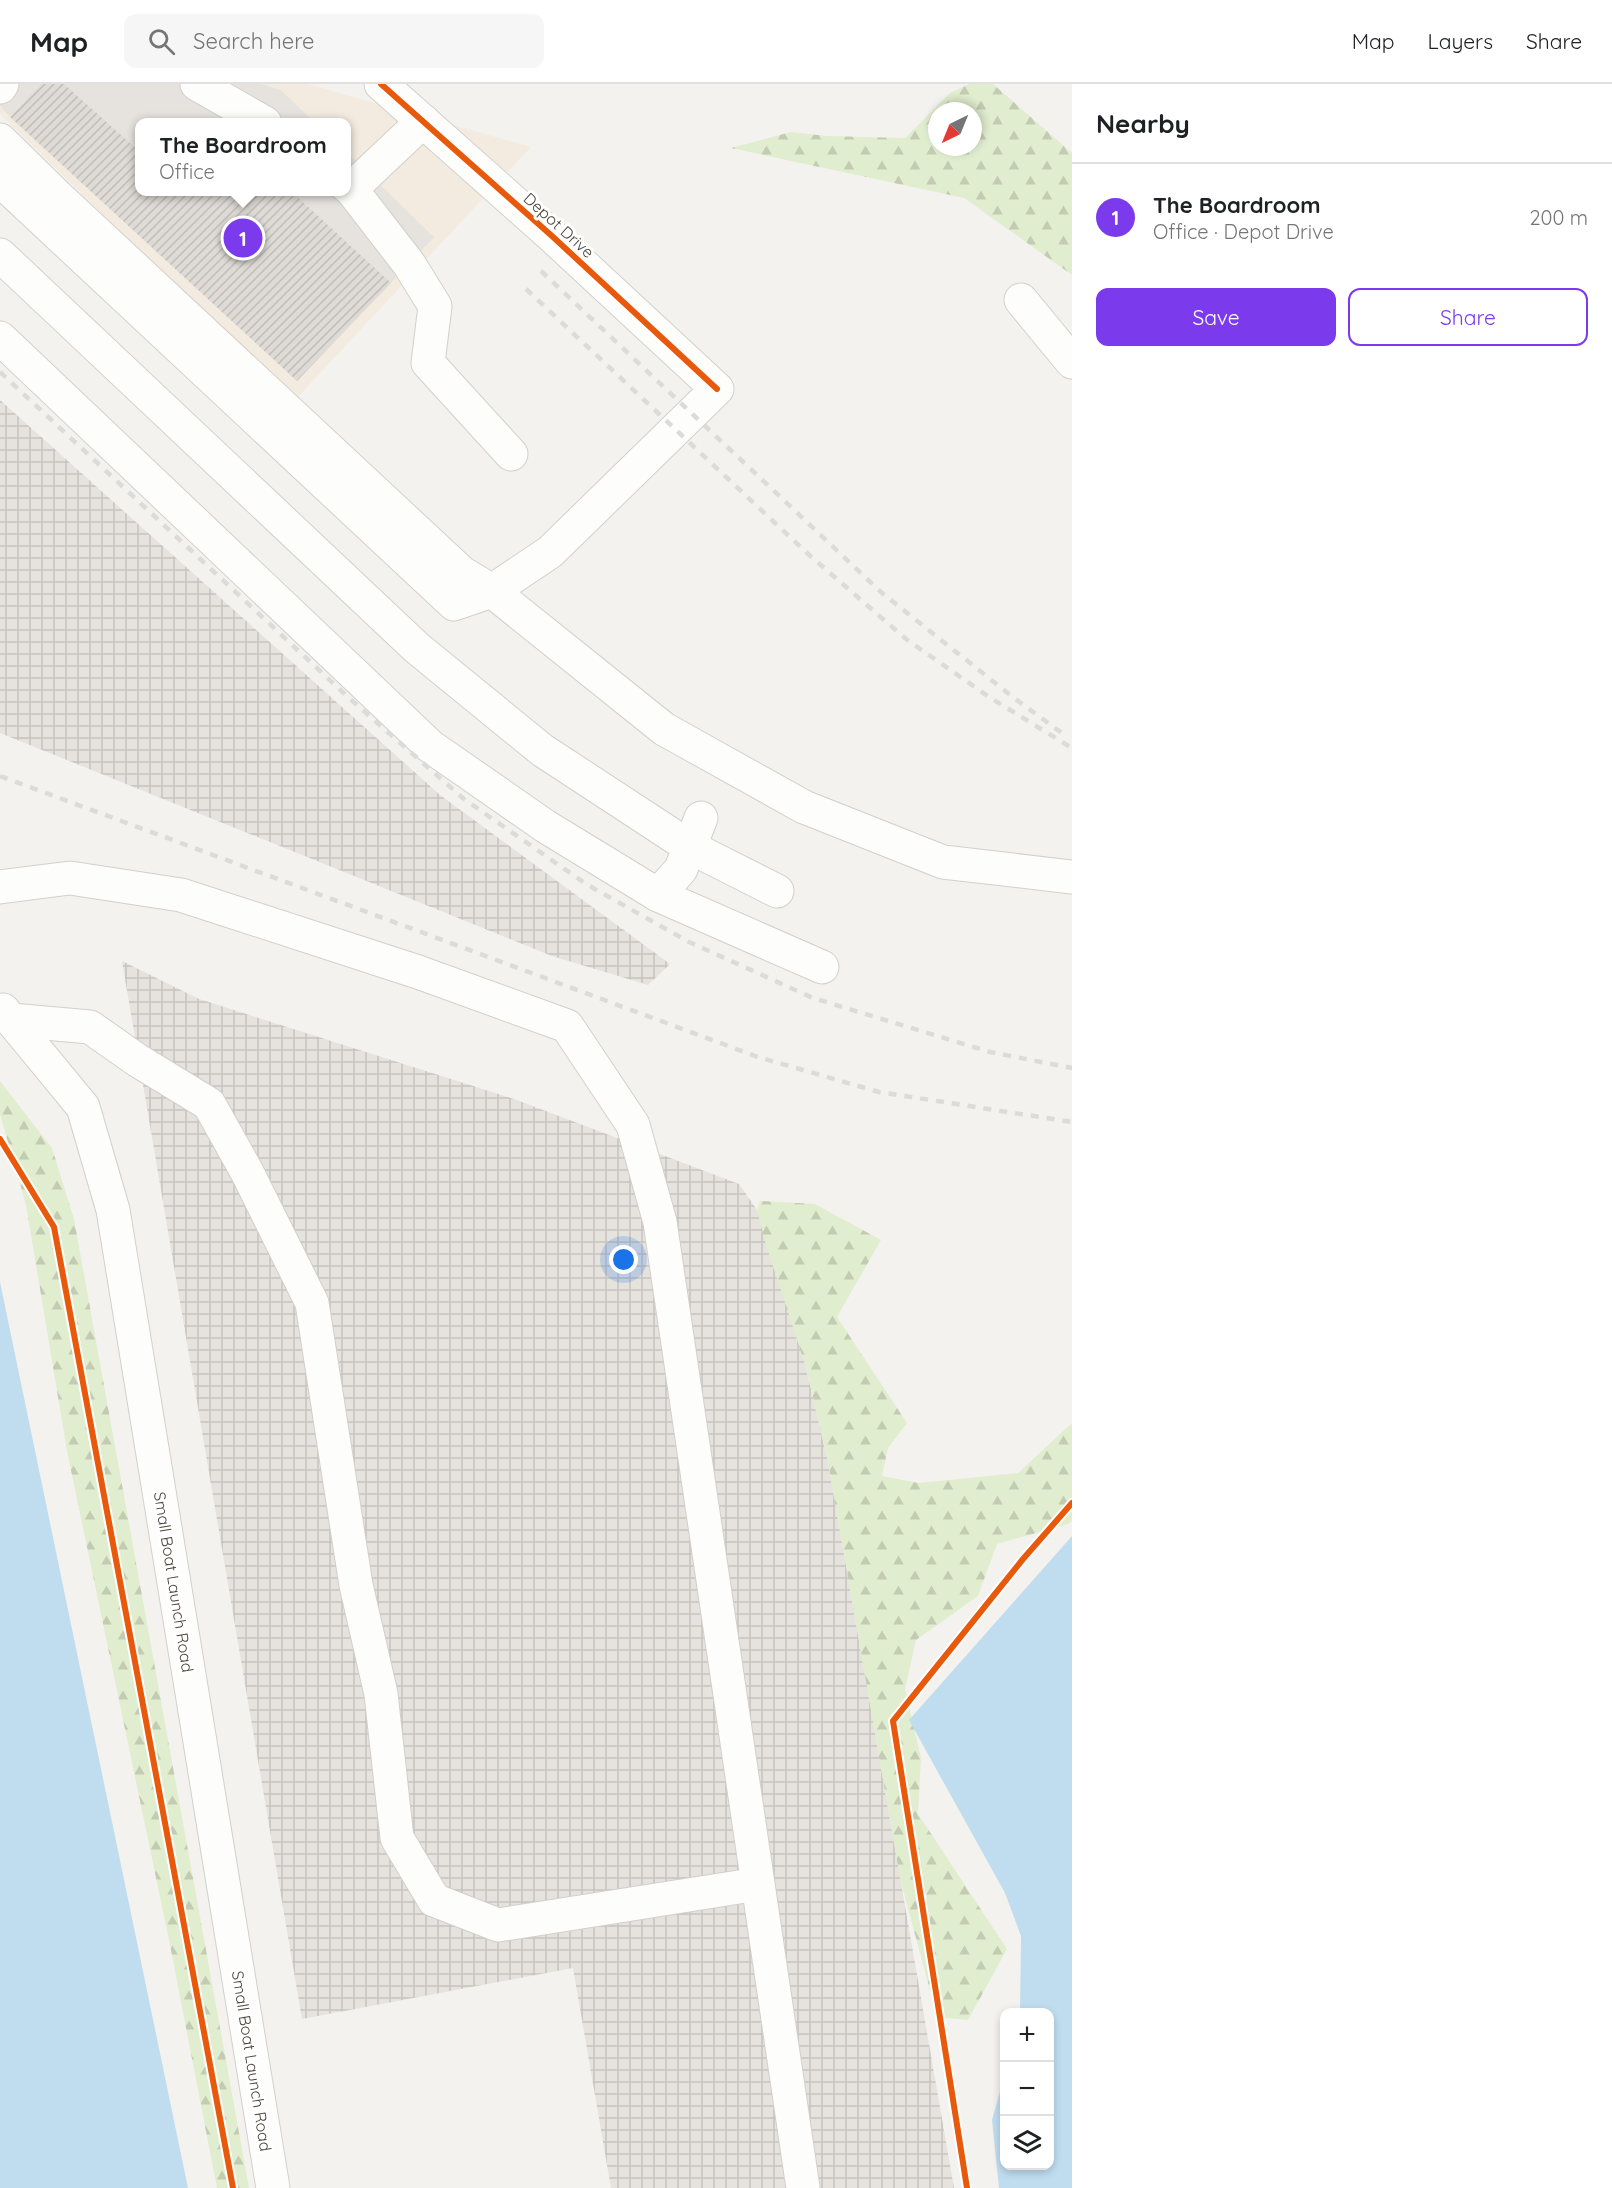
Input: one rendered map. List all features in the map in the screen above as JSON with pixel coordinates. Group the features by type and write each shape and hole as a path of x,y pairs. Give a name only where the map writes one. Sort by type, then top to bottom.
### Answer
{"street":[{"path":"197,84 256,118"},
{"name":"Depot Drive","path":"381,84 552,236 717,389 550,552 492,591"},
{"path":"351,185 423,121"},
{"path":"0,140 56,195 462,573 492,591 664,729 804,807 943,862 1072,878"},
{"path":"0,180 454,604 492,591"},
{"path":"351,190 409,264 435,306 428,363 511,454"},
{"path":"0,255 417,648 542,750 696,833 777,891"},
{"path":"1021,300 1072,362"},
{"path":"0,338 430,746 545,825 658,895 822,967"},
{"path":"658,895 681,868 696,833"},
{"path":"0,887 70,878 181,895 418,972 567,1026 633,1125 660,1222 804,2188"},
{"path":"5,1013 90,1027 137,1060 209,1104 247,1172 312,1303 356,1585 381,1694 398,1838 434,1900 498,1925 758,1884"},
{"name":"Small Boat Launch Road","path":"5,1013 83,1107 113,1210 273,2188"}],"shaded area":[{"path":"0,84 308,84 531,147 294,401 0,114"},
{"path":"0,84 41,84 10,117 0,106"},
{"path":"64,84 261,84 281,90 310,118 135,118 135,148"},
{"path":"351,157 434,237 391,283 296,196 351,196"},
{"path":"0,400 440,795 670,964 648,985 552,956 0,733"},
{"path":"122,961 199,999 514,1099 739,1184 775,1236 828,1462 954,2188 611,2188 573,1968 302,2019"}],"green space":[{"path":"969,84 993,84 1072,153 1072,275 964,198 731,148 791,132 827,136 905,138 928,115 928,156 982,156 982,102 941,102 950,93"},
{"path":"0,1081 52,1148 74,1219 249,2188 217,2188 169,1940 67,1451 26,1205 0,1114"},
{"path":"760,1201 815,1204 881,1240 837,1317 907,1423 888,1448 882,1476 919,1483 1018,1473 1072,1423 1072,1521 997,1544 978,1596 916,1640 905,1689 921,1758 918,1814 1007,1949 968,2020 937,2017 900,1878 828,1462 806,1367 757,1211"}],"water":[{"path":"0,1282 188,2188 0,2188"},
{"path":"1072,1536 1072,2188 999,2188 992,2120 1000,2091 1000,2170 1054,2170 1054,2008 1020,2008 1021,1936 1005,1893 909,1720"}],"building":[{"path":"41,84 64,84 135,148 135,196 296,196 391,283 297,381 10,117"}],"railway":[{"path":"541,271 882,593 1014,698 1066,736"},
{"path":"526,289 807,553 906,639 989,697 1072,748"},
{"path":"0,372 349,698 464,799 586,884 689,942 813,998 990,1052 1072,1068"},
{"path":"0,776 758,1057 879,1092 1072,1122"}],"cycle path":[{"path":"381,84 552,236 717,389"},
{"path":"0,1139 54,1227 233,2188"},
{"path":"967,2188 893,1721 1023,1559 1072,1503"}],"place":[{"name":"The Boardroom","path":"243,238"}]}
